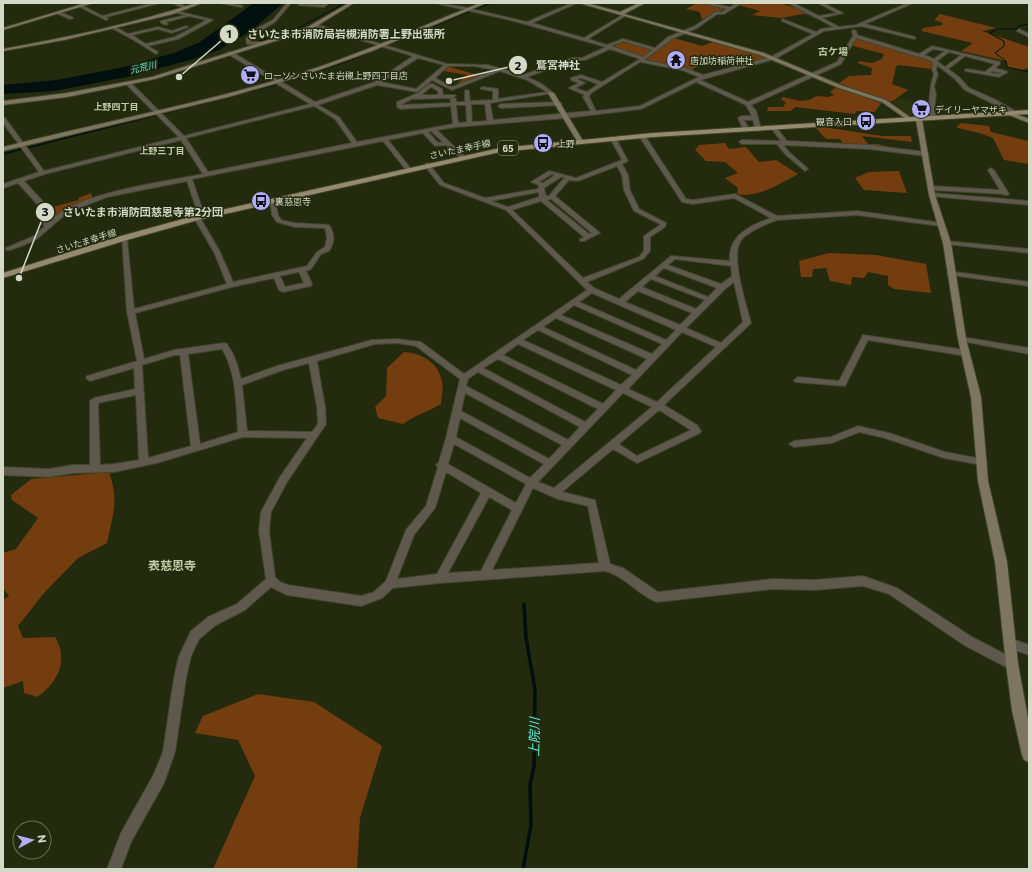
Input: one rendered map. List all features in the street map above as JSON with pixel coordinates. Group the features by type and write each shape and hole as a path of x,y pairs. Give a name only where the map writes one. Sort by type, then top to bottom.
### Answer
{"main road":[{"name":"さいたま幸手線","path":"3,276 124,238 199,217 462,157 516,147 642,136 1029,112"}],"street":[{"path":"3,29 92,3"},
{"path":"102,17 158,3"},
{"path":"174,3 187,8"},
{"path":"3,50 64,39 174,12 200,3"},
{"path":"222,3 242,6"},
{"path":"262,43 249,43 248,40 260,29 274,21 289,4 324,6 327,3"},
{"path":"3,103 67,95 129,84 262,43 314,25 352,3"},
{"path":"437,3 469,9 585,38 642,60 683,69 748,104 753,111 758,129"},
{"path":"3,149 278,82 328,65 484,3"},
{"path":"528,23 575,3"},
{"path":"582,3 734,45 773,58 814,76 884,101 911,120"},
{"path":"585,38 622,14 643,3"},
{"path":"703,3 729,8"},
{"path":"595,113 586,97 588,94 642,60 670,38 683,31 696,27 716,13 723,13 729,8 740,3"},
{"path":"790,3 854,34 986,74 1002,76 1006,72 991,69"},
{"path":"6,250 36,237 66,211 105,196 206,174 456,125 490,121 566,116 641,107 700,79 773,58 823,30 858,25 911,3"},
{"path":"820,17 841,13 822,4"},
{"path":"80,6 118,25"},
{"path":"824,10 832,8"},
{"path":"810,12 817,11"},
{"path":"145,45 176,38 193,28 213,21 174,12"},
{"path":"59,13 71,18"},
{"path":"166,24 162,22 188,15"},
{"path":"783,20 817,34"},
{"path":"314,25 447,65 470,64 500,69 522,77 551,94 559,104 580,141"},
{"path":"748,104 839,64 858,25"},
{"path":"858,25 913,38"},
{"path":"128,35 158,28 172,32 185,26 193,28"},
{"path":"112,27 145,45 156,53"},
{"path":"1019,30 1029,36"},
{"path":"522,77 574,59 583,60 623,40 656,50"},
{"path":"925,46 998,63 986,74"},
{"path":"922,55 932,48"},
{"path":"934,119 932,104 934,97 932,86 936,74 934,70 937,60 948,51"},
{"path":"230,53 338,118 356,145"},
{"path":"957,78 958,65 964,55"},
{"path":"3,186 43,174 316,104 377,82 417,56"},
{"path":"945,69 981,59"},
{"path":"937,60 945,69 957,78 962,86 994,101 1013,114 1029,121"},
{"path":"377,82 417,91 433,79 447,65"},
{"path":"452,89 500,69"},
{"path":"588,94 571,88 583,83 573,79 581,76 602,84"},
{"path":"433,79 452,89"},
{"path":"129,84 183,138 206,174"},
{"path":"441,96 440,90 431,85 420,94 399,103 400,107 454,103 559,104"},
{"path":"490,121 485,88 496,90 494,101"},
{"path":"452,89 456,125"},
{"path":"467,91 470,124"},
{"path":"487,103 551,94"},
{"path":"412,97 453,96"},
{"path":"746,130 741,118 754,118"},
{"path":"3,119 43,174"},
{"path":"919,120 932,191 940,224 947,243 962,339 976,397 983,481 988,511 1001,562 1012,664 1019,710 1029,755"},
{"path":"774,128 788,154 805,169"},
{"path":"433,130 462,157"},
{"path":"424,131 437,145 448,143"},
{"path":"642,136 684,201 693,202 735,196 776,218"},
{"path":"508,209 534,200 543,199 552,198 597,233 585,238 543,199 542,188 534,182 551,172 576,180 626,159 613,138"},
{"path":"384,139 409,170"},
{"path":"742,142 869,148 926,154"},
{"path":"582,281 641,258 648,252 647,236 663,226 664,223 636,210 627,190 625,175 618,163"},
{"path":"427,165 442,184 508,209 591,290 721,346"},
{"path":"991,170 1011,201"},
{"path":"482,200 542,188 560,175"},
{"path":"189,178 199,217 217,252 231,285"},
{"path":"552,198 555,190 568,178"},
{"path":"6,250 31,236 53,217 20,181"},
{"path":"932,191 1004,192"},
{"path":"932,191 1029,203"},
{"path":"131,312 231,285 309,268 319,253 327,250 331,242 329,228 327,226 295,225 279,221 275,215 272,201"},
{"path":"555,493 658,406 721,346 747,324 736,277 733,256 736,242 740,237 763,223 776,218 857,214 940,224"},
{"path":"124,238 131,312 140,363 144,462"},
{"path":"947,243 1029,251"},
{"path":"620,302 673,257 735,264"},
{"path":"663,265 722,288"},
{"path":"276,275 283,290 308,284 302,270"},
{"path":"952,273 1029,284"},
{"path":"650,276 710,300"},
{"path":"484,575 531,483 681,328 722,288 736,277"},
{"path":"637,288 697,312"},
{"path":"271,581 287,590 361,601 378,595 390,584 410,533 430,508 441,465 451,438 463,383 478,369 497,355 591,290"},
{"path":"573,302 667,343"},
{"path":"555,315 653,358"},
{"path":"537,327 637,374"},
{"path":"798,380 842,384 866,338 966,353"},
{"path":"962,339 1029,351"},
{"path":"518,340 621,390 658,406 694,427 697,431 637,460 613,445"},
{"path":"237,384 280,368 313,361 375,342 397,341 418,344 463,383 568,444"},
{"path":"90,378 184,352 224,346 232,363 237,384 243,434"},
{"path":"184,352 196,448"},
{"path":"497,355 603,408"},
{"path":"271,581 264,531 266,512 283,480 322,424 321,407 313,361"},
{"path":"478,369 586,426"},
{"path":"95,468 94,401 140,391"},
{"path":"456,412 549,463"},
{"path":"794,444 832,440 858,429 886,436 944,455 982,462"},
{"path":"3,471 49,473 73,469 114,468 157,460 243,434 315,435"},
{"path":"451,438 531,483 562,496 592,503 605,567"},
{"path":"441,465 518,508"},
{"path":"440,578 487,491"},
{"path":"390,584 440,578 605,567 621,572 650,595 657,597 772,584 814,585 864,580 893,591 968,642 1012,664"},
{"path":"114,869 126,838 159,778 169,752 180,678 185,656 195,635 212,621 241,607 271,581"},
{"path":"1010,643 1029,650"},
{"path":"1019,710 1029,720"}],"shaded area":[{"path":"697,3 726,8 705,19 701,18 700,12 686,9"},
{"path":"743,3 780,4 814,15 803,14 781,18 752,15 760,11 738,5"},
{"path":"940,14 996,28 982,31 1029,47 1029,68 1021,70 1008,68 1006,61 961,51 973,43 921,31 923,28 942,25 943,23 934,20"},
{"path":"856,37 929,59 933,62 931,69 898,65 896,67 892,84 908,90 893,101 888,102 839,83 849,76 871,75 872,68 857,63 860,61 872,63 882,59 884,54 853,46"},
{"path":"674,38 702,46 715,41 769,58 743,65 716,56 691,70 643,61"},
{"path":"624,41 654,50 642,57 610,46"},
{"path":"447,67 481,76 459,85 459,82 467,75 444,71"},
{"path":"836,87 881,103 875,112 856,111 855,114 795,107 791,111 767,111 768,107 783,107 786,103 781,99 783,97 800,101 809,100 817,96 828,97 834,95 830,92"},
{"path":"899,98 912,101 911,105 930,108 930,116 910,116 893,103"},
{"path":"961,123 989,126 991,132 1028,141 1029,164 1004,160 993,138 956,127"},
{"path":"823,127 882,136 911,136 912,142 862,136 868,144 878,144 890,147 890,150 844,145 840,139 826,139 816,128"},
{"path":"725,143 729,149 746,147 759,162 776,160 798,174 777,186 761,192 745,195 737,194 738,188 725,178 738,173 725,162 706,161 695,150 699,145"},
{"path":"899,171 907,193 864,190 855,178 869,172"},
{"path":"91,193 93,199 65,210 56,217 49,208 79,200 78,198"},
{"path":"829,253 876,255 926,264 931,293 894,289 888,285 888,276 868,272 864,278 852,277 851,285 830,281 826,268 813,269 812,277 801,277 799,261"},
{"path":"404,352 417,354 429,360 440,375 443,388 441,404 403,424 378,418 375,407 386,396 387,368"},
{"path":"109,472 114,491 114,508 107,543 78,558 44,593 18,626 23,638 55,637 61,654 61,662 56,678 51,685 37,697 24,693 23,681 3,688 3,600 9,596 3,588 3,553 16,549 38,518 12,500 11,495 31,479"},
{"path":"258,694 314,702 382,746 360,818 357,869 213,869 255,776 238,740 195,733 203,716"}],"water":[{"name":"元荒川","path":"254,3 283,3 252,30 219,50 190,60 127,77 54,91 3,94 3,85 57,80 124,67 177,52 200,42"}],"waterway":[{"path":"272,83 227,53 302,26 345,3"},
{"path":"225,98 276,85 346,62 491,3"},
{"path":"1029,24 1018,26 1017,29 998,29 989,33 1004,41 1004,46 995,53 1006,61 1007,67 1029,72"},
{"path":"3,154 225,98"},
{"name":"上院川","path":"523,869 531,825 530,785 534,766 535,690 526,638 524,604"}],"place":[{"name":"唐加坊稲荷神社","path":"676,60"},
{"name":"ローソンさいたま岩槻上野四丁目店","path":"250,75"},
{"name":"さいたま市消防局岩槻消防署上野出張所","path":"179,77"},
{"name":"鷲宮神社","path":"449,81"},
{"name":"デイリーヤマザキ","path":"921,109"},
{"name":"観音入口","path":"866,121"},
{"name":"上野","path":"543,143"},
{"name":"裏慈恩寺","path":"261,201"},
{"name":"さいたま市消防団慈恩寺第2分団","path":"19,278"}],"district":[{"name":"古ケ場","path":"833,51"},
{"name":"上野四丁目","path":"116,106"},
{"name":"上野三丁目","path":"162,150"},
{"name":"表慈恩寺","path":"172,565"}]}
